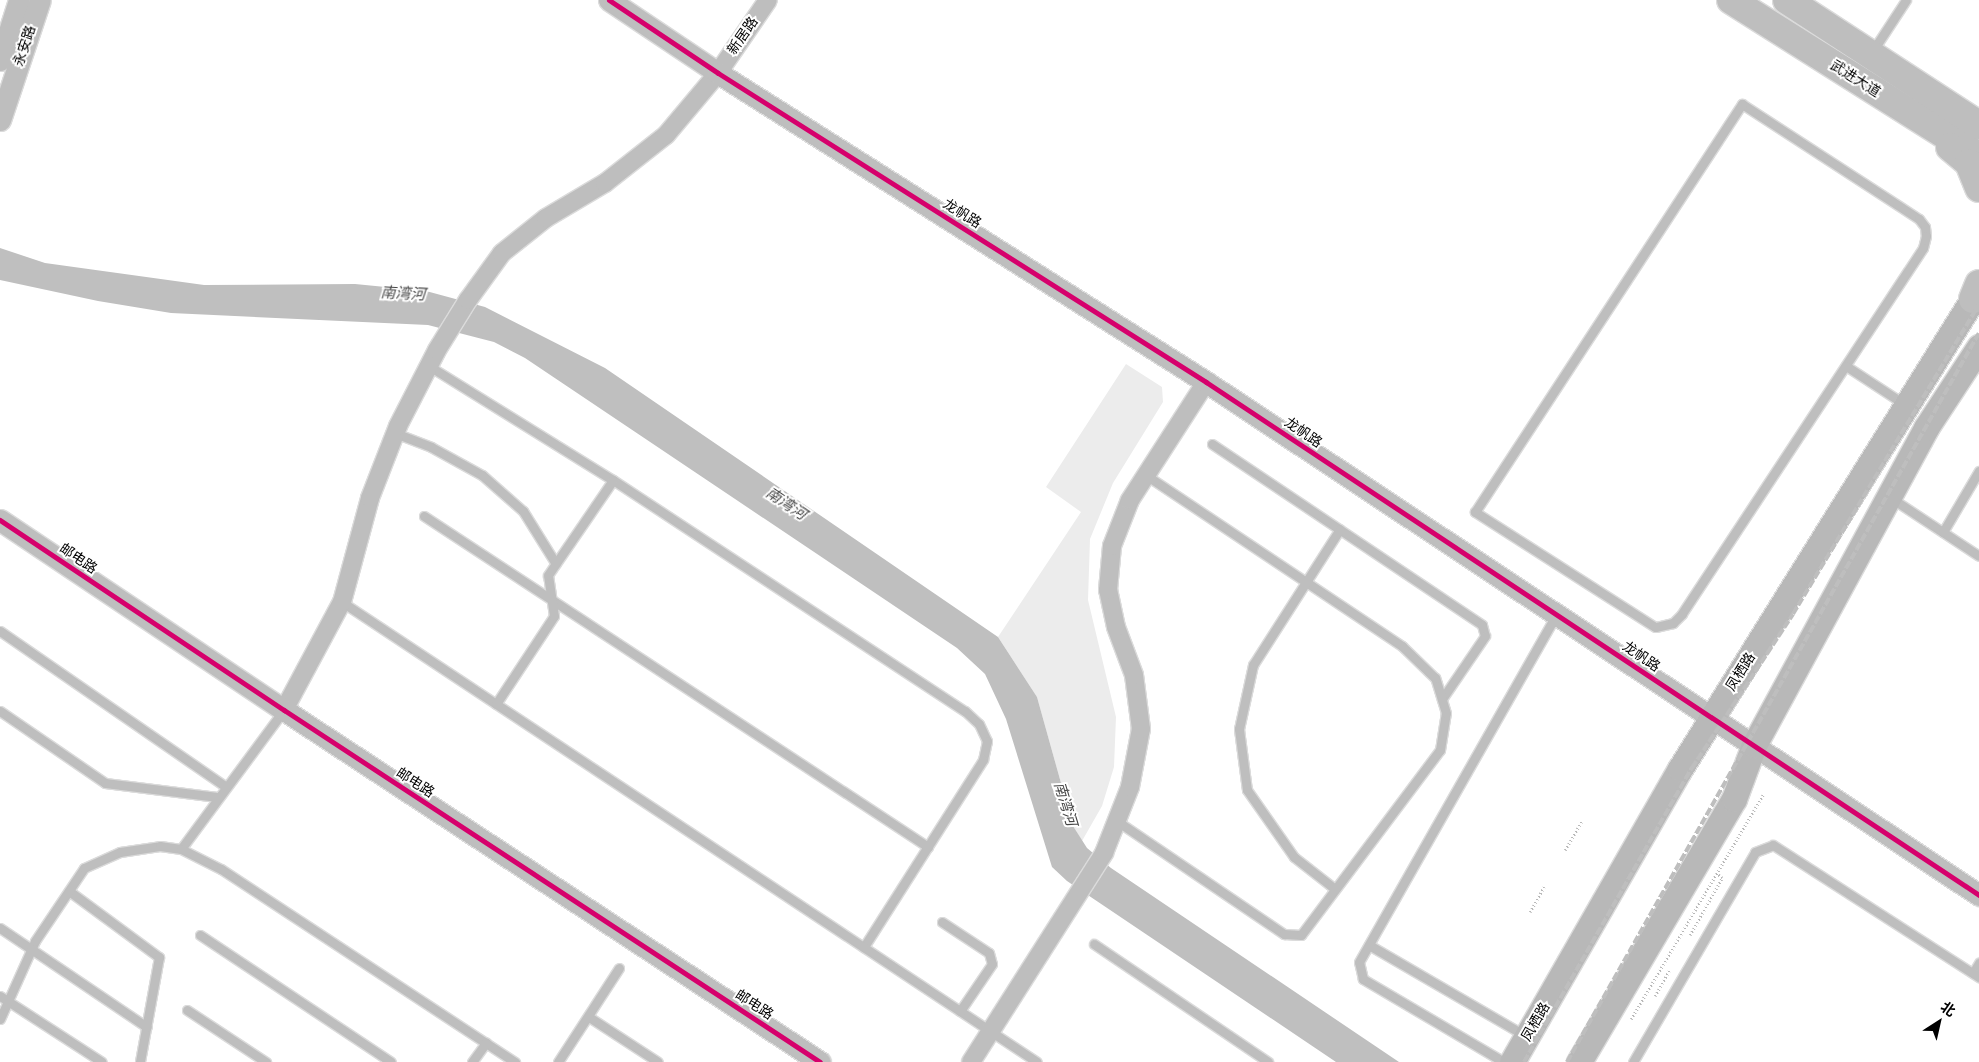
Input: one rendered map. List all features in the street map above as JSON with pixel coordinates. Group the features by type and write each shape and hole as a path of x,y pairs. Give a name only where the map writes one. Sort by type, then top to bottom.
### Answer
{"main road":[{"name":"武进大道","path":"1731,0 1979,156"},
{"name":"武进大道","path":"1787,0 1979,125"},
{"path":"1913,115 1969,163 1979,188"},
{"name":"凤栖路","path":"1512,1062 1680,769 1977,290"},
{"path":"1579,1062 1734,799 1754,745 1888,497 1926,428 1979,347"}],"street":[{"name":"永安路","path":"0,60 19,0"},
{"name":"永安路","path":"0,120 40,0"},
{"name":"龙帆路","path":"609,0 718,73 1206,382 1979,894"},
{"name":"新居路","path":"284,710 342,602 370,498 395,433 433,358 468,300 502,253 546,218 605,183 646,154 666,135 718,73 768,0"},
{"path":"971,1062 1104,853 1130,787 1142,729 1134,675 1116,627 1108,590 1112,546 1130,500 1206,382"},
{"name":"邮电路","path":"0,520 284,710 820,1062"}],"lane":[{"path":"1870,55 1906,0"},
{"path":"1742,104 1920,219 1925,227 1923,248 1846,366 1682,614 1664,626 1655,628 1475,512 1742,104"},
{"path":"433,358 613,480 965,711 979,724 987,741 983,760 864,948"},
{"path":"1846,366 1905,404"},
{"path":"395,433 431,447 482,475 523,511 556,564"},
{"path":"1212,444 1482,625 1485,636 1442,699"},
{"path":"1943,532 1979,471"},
{"path":"1117,821 1284,934 1301,935 1440,750 1446,713 1434,678 1402,646 1146,476"},
{"path":"496,704 554,616 548,575 613,480"},
{"path":"1888,497 1979,556"},
{"path":"424,516 552,603 928,847"},
{"path":"1336,889 1294,857 1248,790 1238,729 1253,665 1304,581 1340,529"},
{"path":"342,602 1037,1062"},
{"path":"1504,1062 1363,979 1359,962 1556,615"},
{"path":"0,632 225,786"},
{"path":"181,849 225,786 284,710"},
{"path":"0,711 105,783 217,797"},
{"path":"1633,1062 1755,852 1773,845 1976,975 1979,963"},
{"path":"0,1018 4,999 31,949 84,868 120,852 160,846 181,849 221,870 515,1062"},
{"path":"69,891 159,956 140,1062"},
{"path":"942,922 989,953 992,964 960,1011"},
{"path":"0,928 147,1027"},
{"path":"200,935 391,1062"},
{"path":"1094,944 1268,1062"},
{"path":"1368,945 1527,1037"},
{"path":"558,1062 589,1017 619,968"},
{"path":"4,999 102,1062"},
{"path":"187,1010 266,1062"},
{"path":"589,1017 658,1062"},
{"path":"472,1062 486,1043"}],"path":[{"path":"1630,1019 1764,795"},
{"path":"1565,850 1582,820"},
{"path":"1690,936 1722,878 1716,874"},
{"path":"1530,912 1544,888"},
{"path":"1655,996 1670,969"}],"shaded area":[{"path":"1126,364 1162,387 1163,402 1113,483 1090,539 1088,600 1116,717 1114,767 1102,806 1082,841 1073,826 1037,697 998,637 1081,512 1046,487"}],"water":[{"name":"南湾河","path":"0,248 45,263 204,285 355,284 426,291 485,307 605,368 998,637 1037,697 1073,826 1087,848 1111,868 1399,1062 1336,1062 1067,881 1052,867 1006,719 985,674 957,648 525,358 494,342 428,325 171,313 98,301 0,280"}],"railway":[{"path":"1524,1062 1692,768 1793,614 1979,305"},
{"path":"1567,1062 1979,333"}],"cycle path":[{"path":"609,0 718,73 1206,382 1979,895"},
{"path":"0,520 284,710 820,1062"}]}
